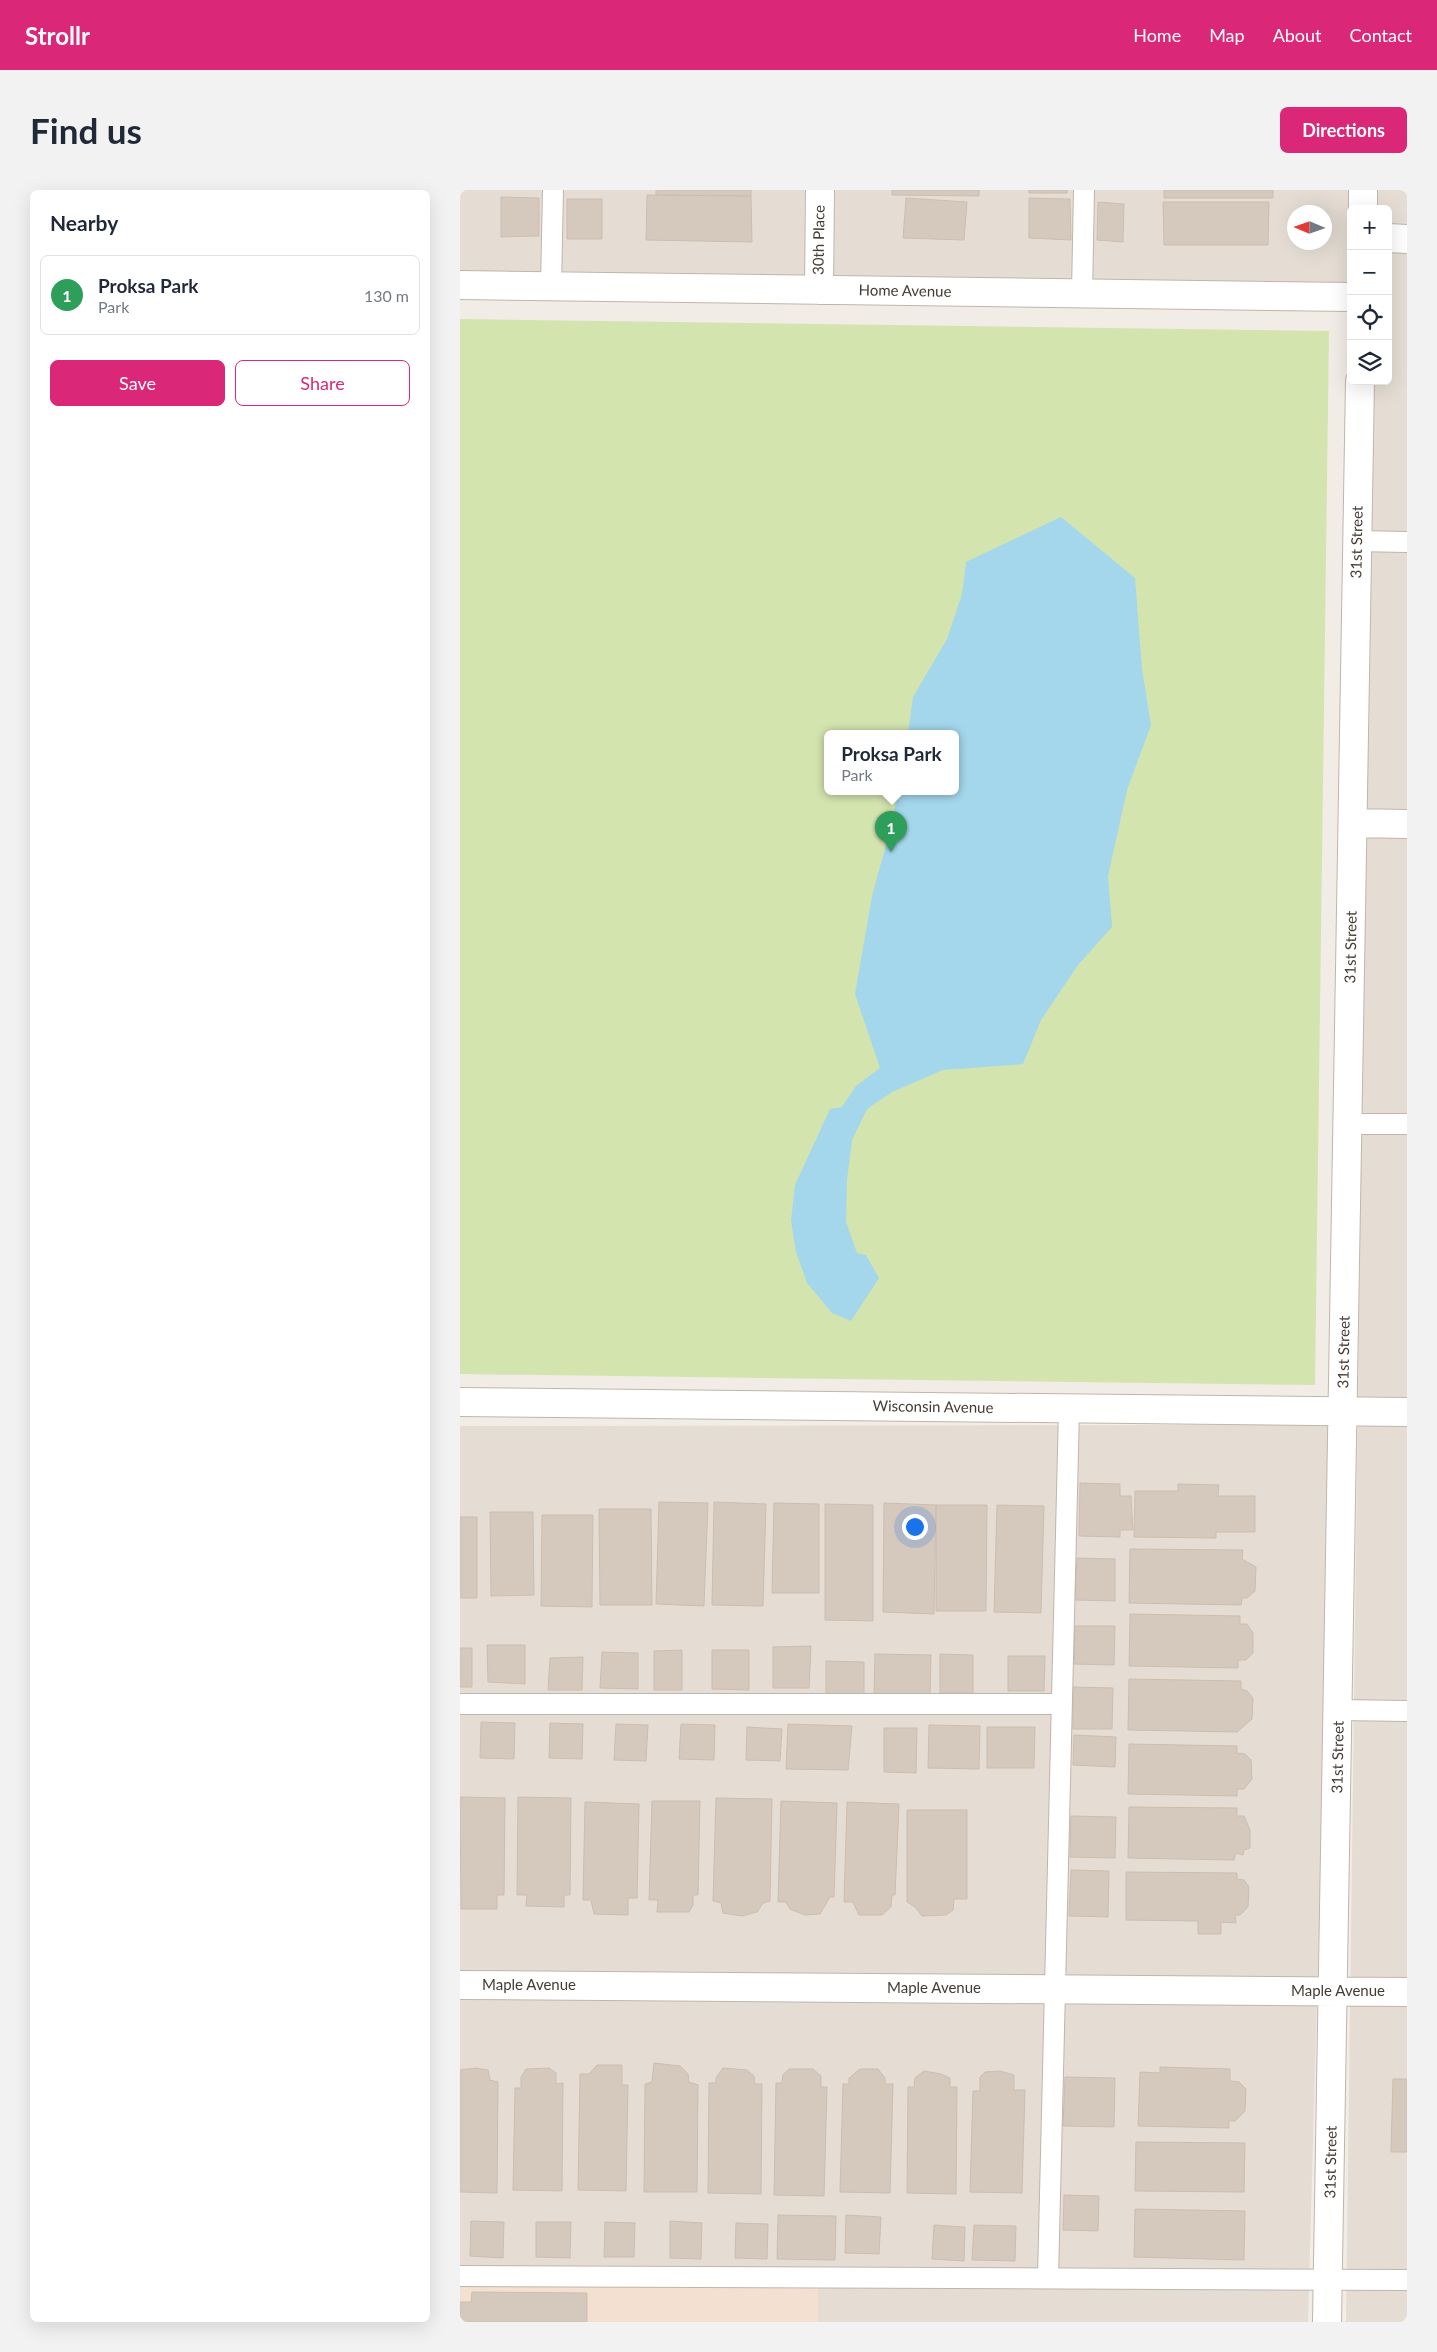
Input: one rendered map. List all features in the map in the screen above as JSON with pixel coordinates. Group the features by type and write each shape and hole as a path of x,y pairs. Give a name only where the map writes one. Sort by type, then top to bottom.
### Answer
{"street":[{"name":"30th Place","path":"818,290 820,190"},
{"path":"1363,190 1363,205"},
{"path":"1392,238 1407,238"},
{"name":"Home Avenue","path":"460,285 1347,297"},
{"name":"31st Street","path":"1327,2322 1339,1710 1360,385"},
{"path":"1353,823 1407,824"},
{"name":"Wisconsin Avenue","path":"460,1402 1407,1412"},
{"name":"Maple Avenue","path":"460,1985 1407,1992"}],"lane":[{"path":"551,286 553,190"},
{"path":"1082,294 1084,190"},
{"path":"1357,541 1407,542"},
{"path":"1348,1124 1407,1124"},
{"path":"1048,2278 1069,1409"},
{"path":"460,1704 1062,1704"},
{"path":"1339,1710 1407,1711"},
{"path":"460,2276 1407,2280"}],"shaded area":[{"path":"460,190 1350,190 1350,205 1347,205 1347,284 460,274"},
{"path":"1373,190 1407,190 1407,231 1392,230 1392,205 1373,205"},
{"path":"1392,249 1407,249 1407,2322 1346,2322 1371,385 1392,385"},
{"path":"1333,1425 1308,2322 818,2322 818,2287 460,2284 460,1426"},
{"path":"460,2284 818,2287 818,2322 460,2322"}],"green space":[{"path":"460,319 1329,331 1315,1385 460,1374"}],"water":[{"path":"1061,517 1135,578 1142,669 1151,725 1127,790 1108,876 1112,927 1078,965 1041,1020 1023,1064 943,1070 892,1092 867,1109 852,1140 847,1180 846,1222 857,1253 866,1255 879,1278 851,1321 832,1313 807,1283 796,1252 791,1221 795,1185 830,1109 842,1107 856,1086 880,1068 855,994 872,896 892,823 897,795 959,795 959,730 908,730 913,697 947,639 962,594 966,562"}],"building":[{"path":"656,190 751,190 751,196 656,195"},
{"path":"892,190 979,190 979,196 892,195"},
{"path":"1029,190 1067,190 1067,193 1029,193"},
{"path":"1164,190 1273,190 1273,198 1164,198"},
{"path":"647,195 751,196 752,242 646,240"},
{"path":"501,197 539,198 539,236 501,237"},
{"path":"906,198 967,202 964,240 903,238"},
{"path":"1029,198 1070,199 1071,240 1029,238"},
{"path":"567,199 602,199 602,239 567,239"},
{"path":"1098,202 1124,204 1123,242 1097,240"},
{"path":"1163,202 1269,202 1268,245 1164,245"},
{"path":"1080,1483 1120,1484 1120,1496 1131,1496 1133,1530 1120,1530 1120,1537 1079,1536"},
{"path":"1178,1484 1219,1485 1218,1496 1255,1496 1255,1532 1216,1532 1216,1538 1134,1537 1135,1491 1178,1491"},
{"path":"659,1502 708,1503 704,1606 656,1604"},
{"path":"714,1502 766,1504 763,1606 712,1605"},
{"path":"774,1503 819,1504 819,1593 772,1593"},
{"path":"884,1503 936,1505 934,1614 883,1612"},
{"path":"825,1504 873,1505 873,1621 825,1620"},
{"path":"936,1505 987,1505 986,1611 936,1611"},
{"path":"997,1505 1044,1506 1041,1613 994,1612"},
{"path":"599,1509 651,1509 652,1605 600,1605"},
{"path":"490,1512 533,1512 534,1595 491,1596"},
{"path":"542,1515 593,1515 592,1607 541,1606"},
{"path":"460,1517 477,1517 477,1598 460,1598"},
{"path":"1130,1549 1243,1550 1242,1559 1256,1567 1255,1591 1247,1598 1242,1598 1241,1605 1129,1603"},
{"path":"1077,1558 1115,1559 1115,1601 1075,1600"},
{"path":"1130,1614 1240,1616 1240,1624 1247,1624 1253,1633 1253,1653 1246,1660 1238,1660 1238,1668 1129,1666"},
{"path":"1075,1626 1115,1626 1114,1665 1074,1664"},
{"path":"487,1645 525,1645 525,1684 488,1682"},
{"path":"811,1646 809,1688 773,1688 773,1647"},
{"path":"460,1648 472,1648 472,1687 460,1687"},
{"path":"682,1650 682,1690 654,1690 654,1651"},
{"path":"712,1650 749,1650 749,1690 712,1689"},
{"path":"602,1652 638,1653 638,1689 600,1688"},
{"path":"875,1654 931,1655 930,1697 874,1697"},
{"path":"940,1654 973,1655 973,1693 940,1693"},
{"path":"1008,1656 1045,1656 1044,1691 1008,1691"},
{"path":"583,1657 582,1690 548,1690 550,1658"},
{"path":"826,1661 864,1662 864,1695 826,1694"},
{"path":"1129,1679 1241,1681 1241,1689 1247,1691 1253,1698 1252,1719 1237,1732 1128,1730"},
{"path":"1073,1687 1113,1688 1112,1729 1073,1729"},
{"path":"481,1722 515,1723 514,1759 480,1758"},
{"path":"550,1723 583,1724 582,1759 549,1758"},
{"path":"616,1724 648,1725 646,1761 614,1760"},
{"path":"681,1724 715,1725 714,1760 679,1759"},
{"path":"788,1724 852,1726 848,1770 786,1769"},
{"path":"929,1725 980,1726 979,1769 928,1768"},
{"path":"747,1727 782,1729 780,1761 746,1760"},
{"path":"987,1727 1035,1727 1034,1768 987,1768"},
{"path":"884,1728 917,1728 916,1773 884,1772"},
{"path":"1074,1735 1116,1737 1115,1767 1073,1765"},
{"path":"1129,1744 1237,1746 1237,1753 1245,1754 1251,1760 1252,1779 1244,1789 1237,1789 1237,1796 1128,1794"},
{"path":"460,1797 505,1798 504,1895 497,1895 497,1909 461,1909"},
{"path":"518,1797 571,1798 570,1895 564,1895 564,1907 526,1906 527,1895 517,1895"},
{"path":"716,1798 772,1799 770,1901 763,1903 757,1912 742,1916 723,1913 721,1903 713,1901"},
{"path":"652,1801 700,1801 698,1895 693,1895 693,1905 689,1912 657,1912 658,1900 649,1900"},
{"path":"781,1801 837,1803 834,1897 830,1897 820,1914 805,1915 790,1909 786,1902 778,1902"},
{"path":"585,1802 639,1804 637,1898 628,1898 628,1915 594,1914 591,1900 583,1900"},
{"path":"847,1802 899,1804 895,1895 892,1895 891,1907 882,1915 859,1915 853,1902 844,1902"},
{"path":"1129,1807 1237,1808 1237,1816 1244,1816 1250,1830 1250,1848 1244,1850 1243,1855 1236,1853 1234,1860 1128,1858"},
{"path":"907,1810 967,1810 967,1899 954,1899 953,1910 946,1915 922,1916 915,1907 907,1902"},
{"path":"1071,1816 1116,1817 1115,1858 1070,1857"},
{"path":"1071,1870 1109,1871 1108,1917 1069,1916"},
{"path":"1126,1872 1237,1873 1237,1879 1244,1880 1249,1887 1248,1907 1240,1915 1235,1915 1236,1923 1221,1922 1221,1934 1198,1934 1198,1921 1126,1920"},
{"path":"654,2063 680,2066 688,2074 689,2082 698,2085 697,2192 644,2192 645,2084 652,2082"},
{"path":"597,2065 622,2065 622,2085 628,2085 626,2191 578,2190 580,2074 589,2074"},
{"path":"1160,2067 1230,2069 1230,2081 1239,2082 1246,2089 1245,2111 1235,2121 1229,2121 1229,2128 1138,2126 1140,2072 1160,2073"},
{"path":"476,2068 488,2070 490,2080 498,2082 497,2193 460,2192 460,2070"},
{"path":"549,2068 556,2073 556,2084 563,2083 562,2191 513,2190 515,2088 521,2088 521,2077 526,2069"},
{"path":"723,2068 747,2070 754,2076 755,2084 762,2084 761,2194 708,2193 709,2083 716,2083 716,2078"},
{"path":"789,2069 813,2069 821,2076 821,2087 827,2087 824,2196 774,2195 776,2083 782,2083 783,2075"},
{"path":"860,2069 878,2069 885,2078 885,2084 893,2084 890,2193 840,2192 843,2084 849,2084 849,2078"},
{"path":"924,2071 941,2074 950,2078 950,2087 957,2087 956,2194 907,2193 908,2087 914,2087 915,2078"},
{"path":"1000,2071 1014,2075 1014,2090 1025,2090 1022,2193 970,2192 973,2091 980,2091 980,2077 985,2072"},
{"path":"1065,2077 1115,2078 1114,2127 1063,2126"},
{"path":"1393,2079 1407,2079 1407,2152 1391,2152"},
{"path":"1136,2142 1245,2143 1244,2192 1135,2191"},
{"path":"1064,2195 1099,2196 1098,2231 1063,2230"},
{"path":"1135,2209 1245,2211 1244,2260 1134,2257"},
{"path":"778,2215 836,2216 835,2260 777,2259"},
{"path":"846,2215 881,2217 879,2254 845,2253"},
{"path":"471,2221 504,2222 503,2258 470,2256"},
{"path":"670,2221 702,2223 701,2259 670,2258"},
{"path":"536,2222 571,2222 570,2258 536,2257"},
{"path":"605,2222 635,2223 634,2257 604,2257"},
{"path":"736,2223 768,2224 767,2259 735,2258"},
{"path":"934,2225 965,2227 964,2261 932,2259"},
{"path":"974,2225 1016,2226 1015,2261 972,2260"},
{"path":"472,2292 587,2293 587,2322 460,2322 460,2302 471,2302"}],"place":[{"name":"Proksa Park","path":"891,852"}]}
